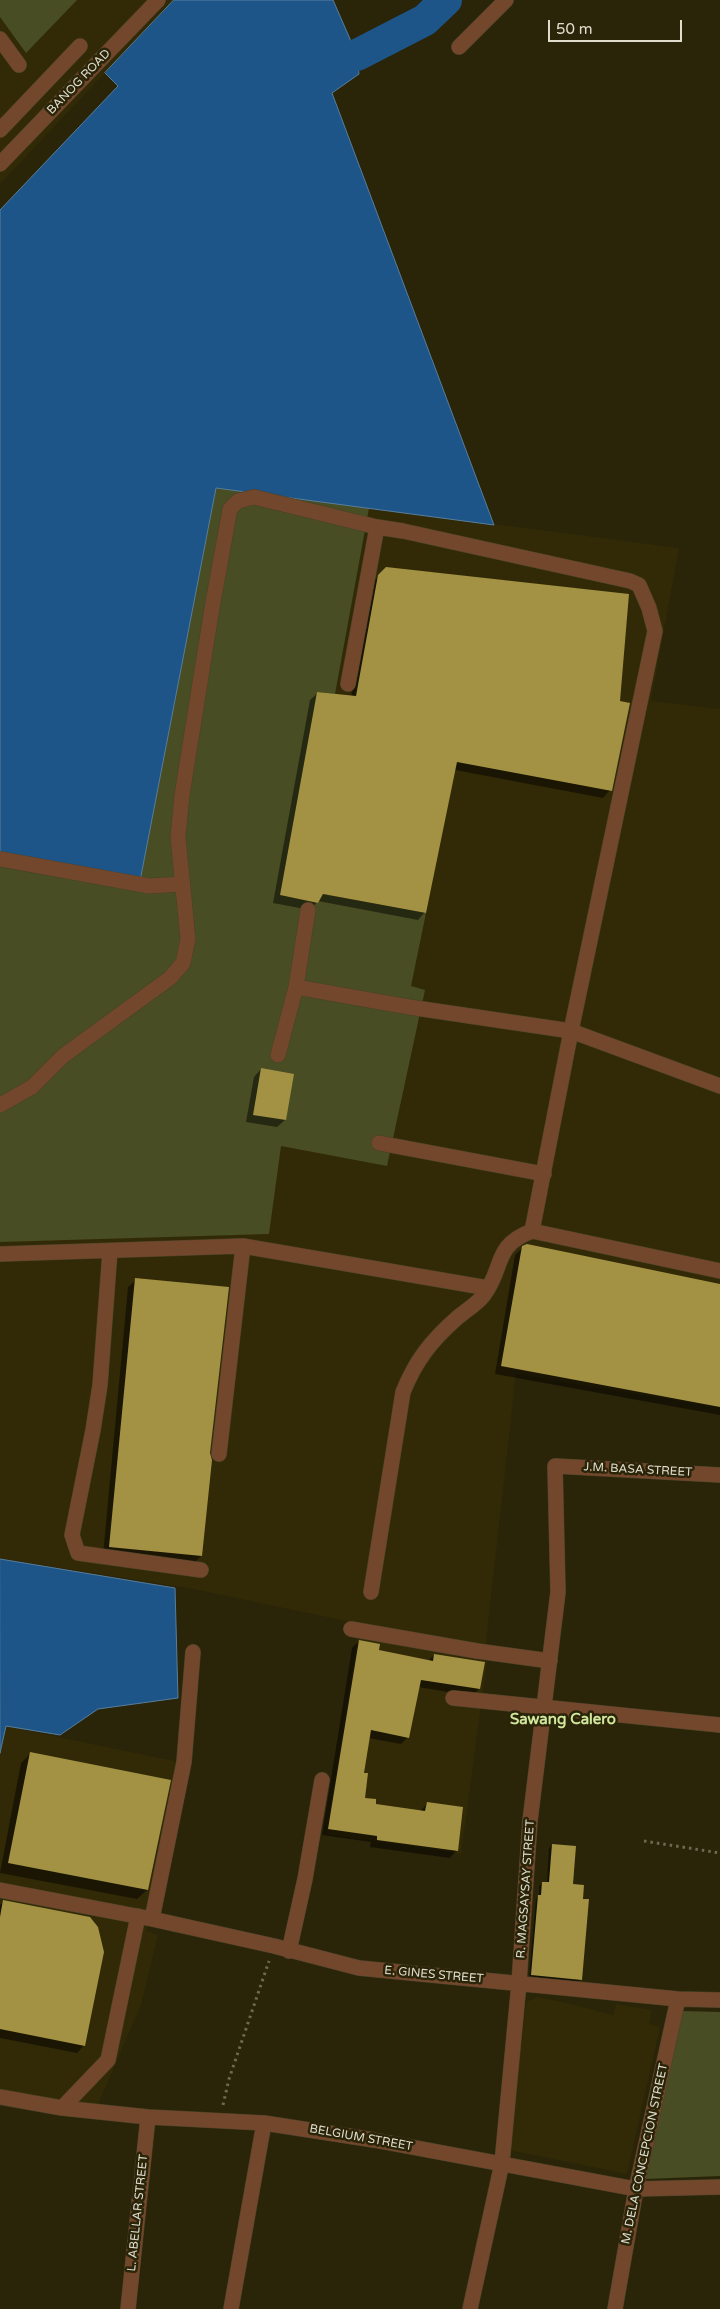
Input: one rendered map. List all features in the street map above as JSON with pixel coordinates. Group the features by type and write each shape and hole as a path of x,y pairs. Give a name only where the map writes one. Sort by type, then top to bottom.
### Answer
{"street":[{"name":"BANOG ROAD","path":"0,164 158,0"},
{"path":"459,47 506,0"},
{"path":"0,39 19,65"},
{"path":"0,130 80,46"},
{"path":"0,1105 32,1087 63,1056 170,978 183,963 188,940 178,837 182,795 222,544 230,509 238,501 254,497 377,527 403,531 630,581 639,585 649,608 655,631 571,1031 532,1231"},
{"path":"348,684 377,527"},
{"path":"0,859 149,886 182,884"},
{"path":"278,1055 296,987 308,910"},
{"path":"296,987 409,1007 571,1031 720,1086"},
{"path":"379,1143 544,1174"},
{"path":"370,1592 403,1392 411,1372 434,1338 483,1297 506,1247 517,1237 532,1231 720,1271"},
{"path":"0,1254 244,1246 488,1288"},
{"path":"219,1454 244,1246"},
{"path":"110,1251 100,1385 72,1535 78,1553 201,1570"},
{"name":"J.M. BASA STREET","path":"555,1466 720,1475"},
{"name":"R. MAGSAYSAY STREET","path":"470,2309 502,2164 519,1983 530,1821 558,1592 555,1466"},
{"path":"351,1629 550,1660"},
{"path":"62,2108 108,2060 184,1762 193,1652"},
{"path":"452,1698 720,1725"},
{"path":"289,1951 305,1879 322,1780"},
{"name":"E. GINES STREET","path":"0,1890 145,1918 274,1946 359,1968 678,1999 720,2000"},
{"name":"M. DELA CONCEPCION STREET","path":"616,2309 636,2190 678,1999"},
{"name":"BELGIUM STREET","path":"0,2097 62,2108 148,2117 264,2123 357,2137 636,2190 720,2188"},
{"name":"L. ABELLAR STREET","path":"128,2309 148,2117"},
{"path":"231,2309 264,2123"}],"path":[{"path":"644,1841 720,1853"},
{"path":"220,2120 228,2079 274,1946"}],"shaded area":[{"path":"0,0 174,0 0,184"},
{"path":"216,488 679,548 651,701 720,709 720,1408 516,1374 485,1650 193,1589 0,1558 0,852"},
{"path":"358,1634 487,1661 461,1854 326,1834"},
{"path":"5,1726 179,1762 147,1931 158,1935 141,2005 96,2109 0,2092 0,1753"},
{"path":"537,1997 613,2015 616,2004 652,2010 649,2024 660,2027 627,2174 509,2150 526,2002"}],"green space":[{"path":"0,0 77,0 26,53 0,17"},
{"path":"216,488 369,508 335,694 317,692 280,895 318,903 323,894 426,913 411,986 425,990 387,1166 281,1146 269,1234 0,1242 0,862 140,881"},
{"path":"682,2011 720,2012 720,2176 646,2179"}],"water":[{"path":"174,0 333,0 357,55 359,74 332,93 494,525 216,488 140,881 0,852 0,210 118,86 105,73"},
{"path":"0,1559 175,1588 178,1698 98,1709 60,1735 6,1726 0,1753"}],"building":[{"path":"386,567 629,594 620,701 630,703 612,791 457,762 426,913 323,894 318,903 280,895 317,692 356,696 378,575"},
{"path":"261,1068 294,1074 286,1120 253,1115"},
{"path":"527,1244 720,1284 720,1407 501,1366 522,1246"},
{"path":"135,1278 229,1287 210,1453 212,1460 202,1556 109,1547"},
{"path":"359,1640 380,1644 379,1650 433,1661 434,1654 485,1662 480,1689 421,1680 409,1738 371,1730 364,1773 368,1773 365,1798 376,1799 376,1804 425,1811 427,1802 463,1807 458,1851 377,1840 377,1836 328,1829"},
{"path":"30,1752 171,1780 148,1890 8,1863"},
{"path":"552,1844 576,1846 573,1884 584,1885 583,1899 589,1899 582,1980 531,1975 538,1895 541,1895 542,1882 549,1882"},
{"path":"3,1900 90,1917 98,1927 104,1952 85,2046 0,2029 0,1917"}],"waterway":[{"path":"357,55 425,20 446,0"}],"district":[{"name":"Sawang Calero","path":"563,1720"}]}
